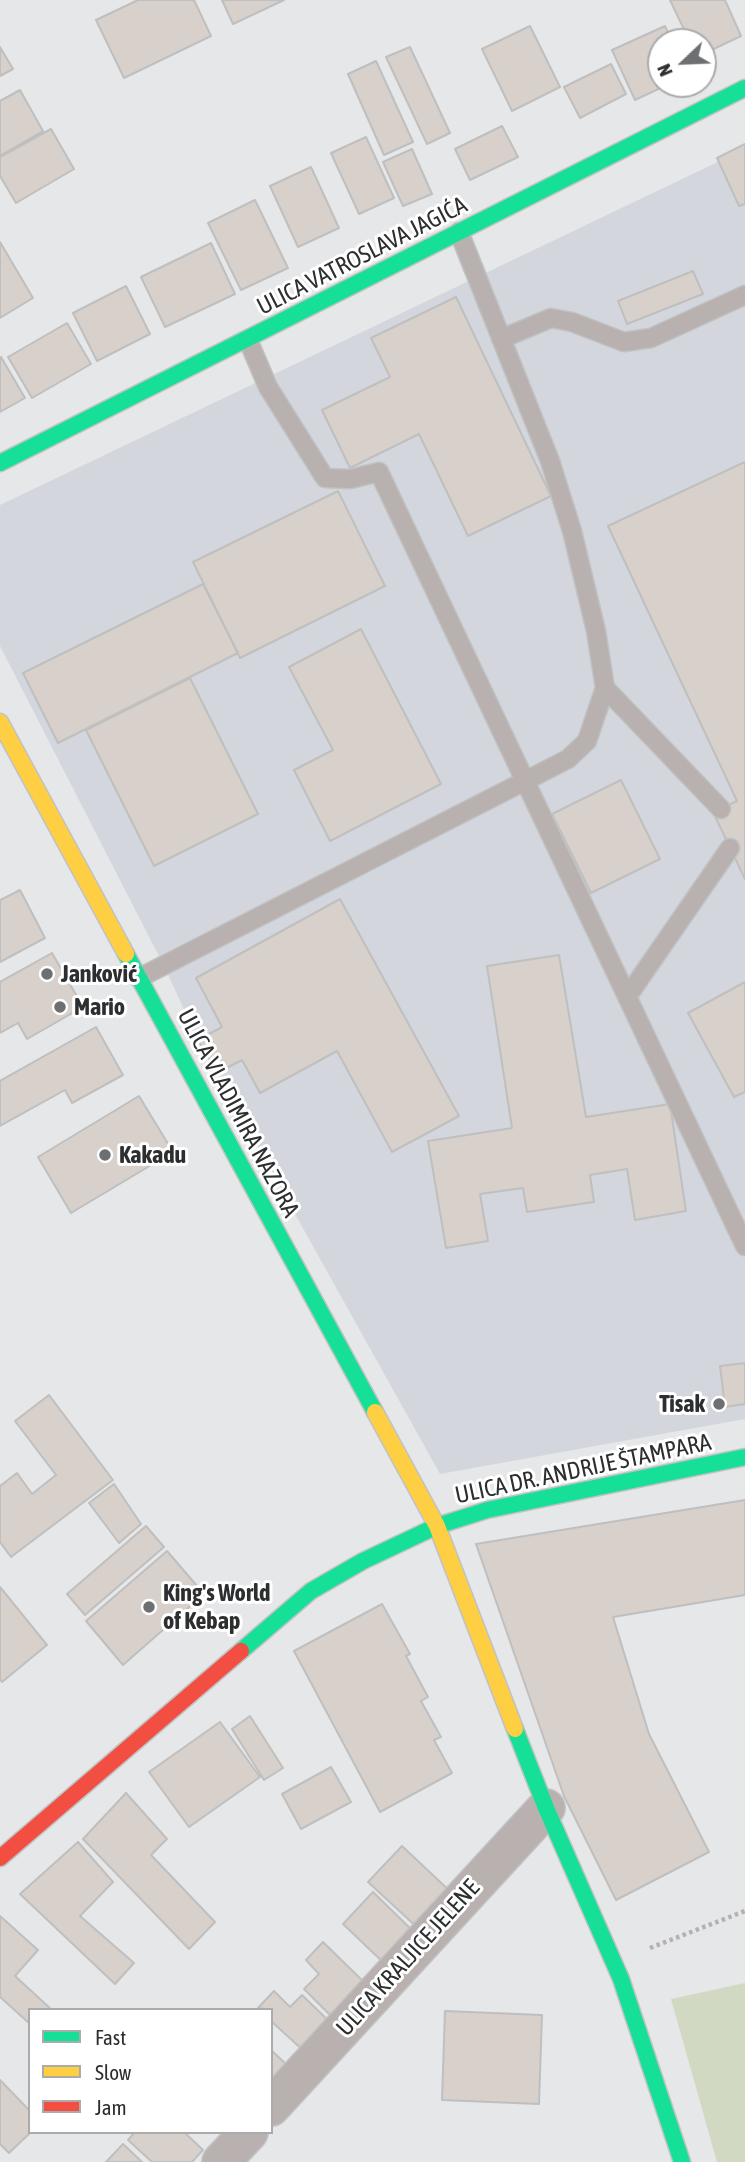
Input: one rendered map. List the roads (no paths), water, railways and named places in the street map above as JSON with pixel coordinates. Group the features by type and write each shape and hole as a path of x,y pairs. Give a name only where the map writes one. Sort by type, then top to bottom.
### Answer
{"street":[{"name":"ULICA VATROSLAVA JAGIĆA","path":"0,463 745,88"},
{"name":"ULICA VLADIMIRA NAZORA","path":"0,722 437,1526"},
{"name":"ULICA DR. ANDRIJE ŠTAMPARA","path":"0,1858 311,1591 363,1561 437,1526 487,1510 745,1457"},
{"path":"437,1526 545,1808 621,1979 682,2162"},
{"name":"ULICA KRALJICE JELENE","path":"273,2106 545,1808"},
{"path":"221,2162 246,2134"}],"lane":[{"path":"139,978 525,782 568,759 587,741 605,688 596,631 572,531 550,461 459,232"},
{"path":"502,339 551,318 572,322 624,342 651,338 745,295"},
{"path":"248,340 268,387 325,478 350,480 379,472 745,1246"},
{"path":"605,688 721,808"},
{"path":"627,997 730,848"}],"place":[{"name":"Janković","path":"47,974"},
{"name":"Mario","path":"60,1007"},
{"name":"Kakadu","path":"105,1155"},
{"name":"Tisak","path":"719,1404"},
{"name":"King's World of Kebap","path":"149,1607"}]}
